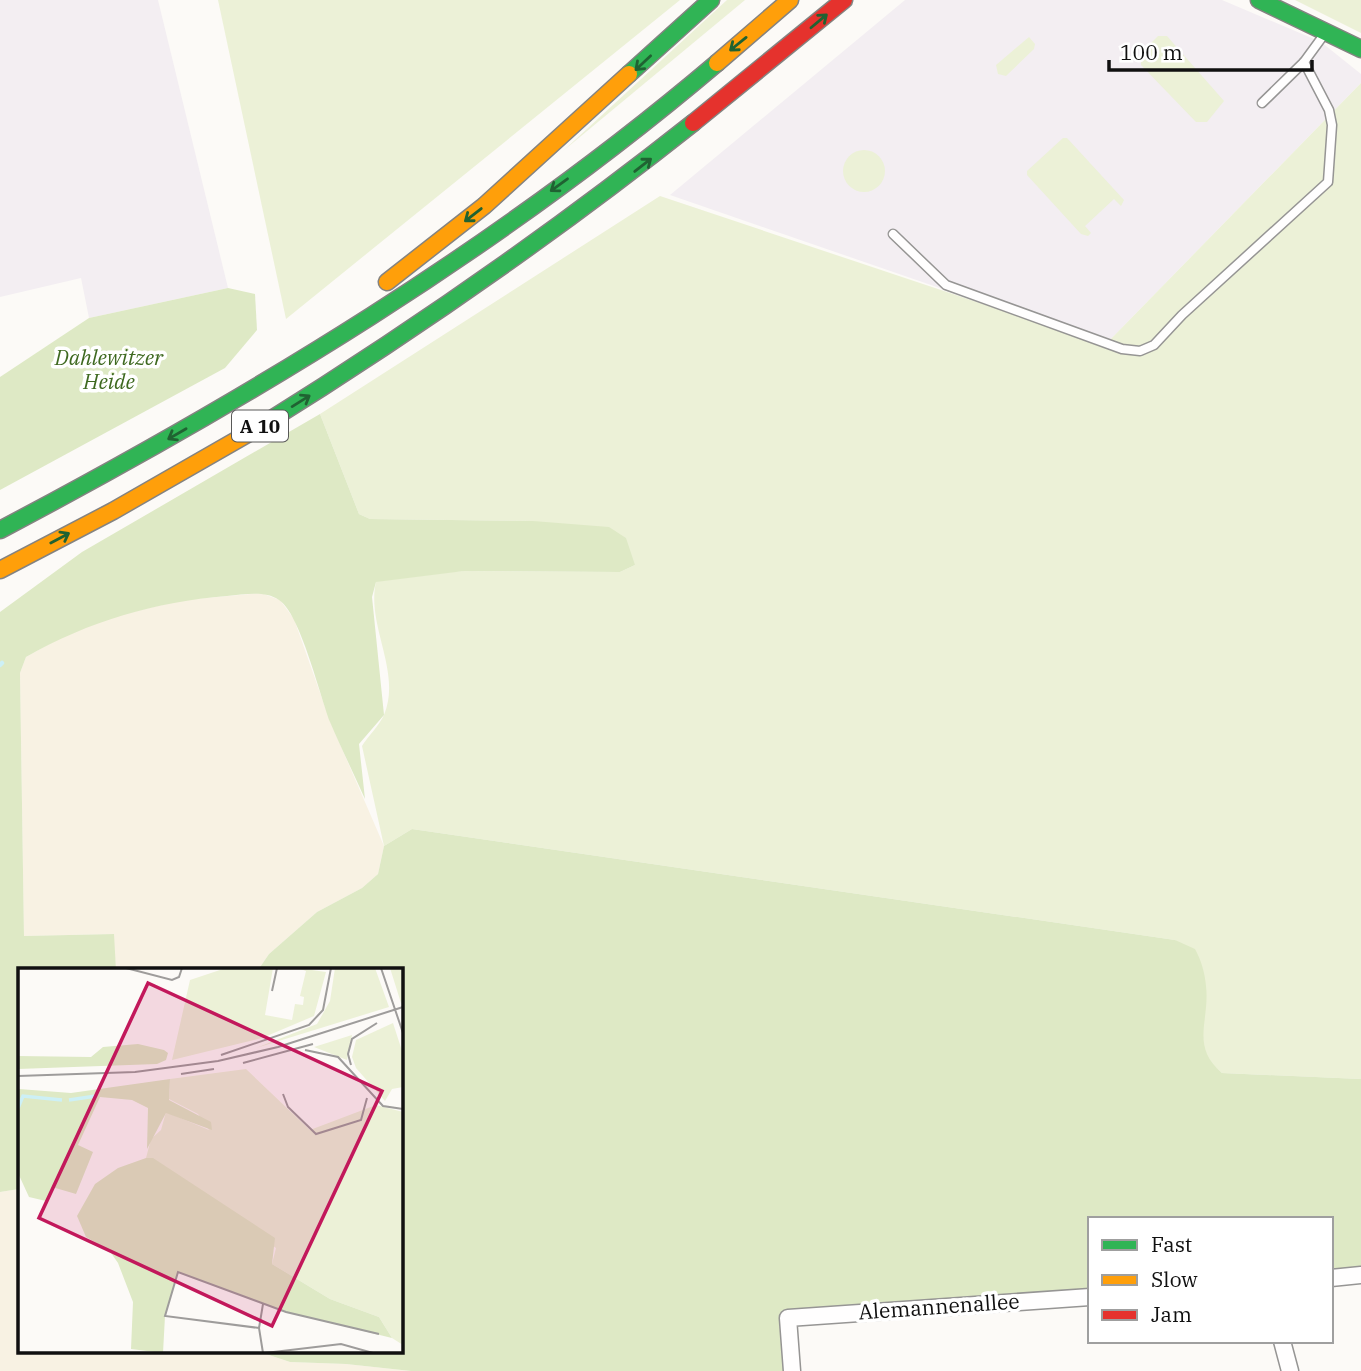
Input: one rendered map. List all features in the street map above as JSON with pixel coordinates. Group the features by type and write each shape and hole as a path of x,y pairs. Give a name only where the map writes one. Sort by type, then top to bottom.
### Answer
{"highway":[{"path":"327,344 387,282 495,197 711,0"},
{"name":"A 10","path":"0,530 138,457 327,344 508,222 597,157 790,0"},
{"name":"A 10","path":"0,570 250,431 428,319 608,192 695,125 844,0"},
{"path":"1259,0 1361,49"}],"street":[{"path":"1333,1278 1361,1275"},
{"name":"Alemannenallee","path":"792,1371 788,1318 1088,1297"},
{"path":"1283,1343 1290,1371"}],"lane":[{"path":"1262,103 1304,62 1325,32"},
{"path":"893,234 946,285 1122,349 1140,351 1147,348 1328,182 1332,125 1329,110 1304,62"}],"shaded area":[{"path":"0,0 158,0 228,288 89,318 81,278 0,297"},
{"path":"905,0 1222,0 1321,42 1361,74 1361,83 1105,345 670,195"},
{"path":"261,593 280,600 294,619 330,721 384,846 378,874 362,888 317,912 269,954 259,968 116,968 113,934 24,936 20,673 26,657 67,634 119,615 183,600"},
{"path":"18,1189 18,1354 266,1354 290,1362 346,1364 411,1371 0,1371 0,1192"}],"green space":[{"path":"218,0 680,0 286,319"},
{"path":"727,0 745,0 563,151"},
{"path":"1295,0 1361,0 1361,33"},
{"path":"1158,36 1167,36 1224,101 1207,122 1196,122 1141,65 1141,53"},
{"path":"1029,37 1035,44 1034,49 1006,76 998,74 996,65"},
{"path":"1361,83 1361,1079 1222,1073 1209,1062 1202,1043 1206,987 1175,940 412,829 384,846 362,746 382,719 388,699 387,665 374,598 376,582 385,576 464,571 620,572 635,565 533,521 370,519 359,514 320,414 660,196 1105,345"},
{"path":"1063,138 1067,138 1124,200 1121,206 1114,199 1085,226 1091,233 1088,236 1081,234 1027,175 1027,171"},
{"path":"864,150 879,156 885,171 879,186 864,192 849,186 843,171 849,156"},
{"name":"Dahlewitzer Heide","path":"228,288 255,294 257,330 225,368 0,490 0,377 89,318"},
{"path":"320,414 359,514 370,519 533,521 609,527 626,538 635,565 620,572 464,571 376,582 372,597 384,715 359,744 365,799 330,722 302,637 287,608 273,597 254,594 227,596 148,608 98,623 26,657 20,673 24,936 114,934 116,968 18,968 18,1189 0,1192 0,612 82,552"},
{"path":"412,829 1175,940 1195,949 1202,967 1207,999 1204,1043 1212,1063 1222,1073 1361,1079 1361,1275 1333,1278 1333,1217 1088,1217 1088,1297 789,1318 792,1371 411,1371 346,1364 290,1362 266,1354 402,1354 402,968 259,968 269,954 317,912 362,888 378,874 384,846"}],"traffic: fast":[{"path":"629,74 711,0"},
{"path":"1259,0 1361,49"},
{"path":"0,530 188,427 371,316 548,195 634,131 717,63"},
{"path":"256,429 479,282 693,123"}],"traffic: slow":[{"path":"717,63 790,0"},
{"path":"387,282 484,206 629,74"},
{"path":"0,570 113,511 256,429"}],"traffic: jam":[{"path":"693,123 844,0"}]}
